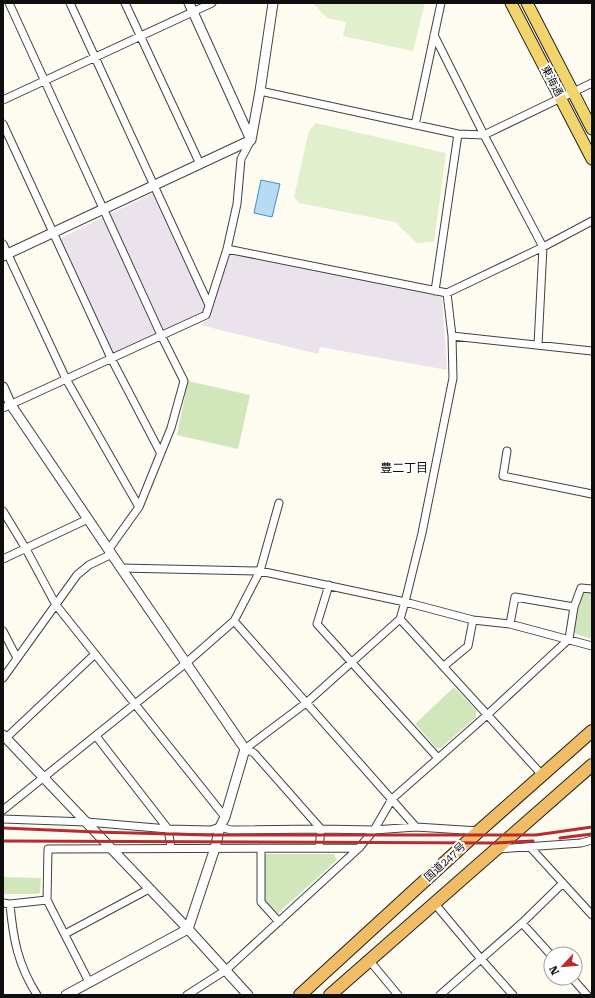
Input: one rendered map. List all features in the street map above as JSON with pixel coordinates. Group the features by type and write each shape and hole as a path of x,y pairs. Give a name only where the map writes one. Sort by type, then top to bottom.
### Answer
{"highway":[{"name":"国道247号","path":"300,995 592,731"},
{"path":"330,995 592,765"}],"main road":[{"name":"東海通","path":"511,3 592,159"},
{"name":"東海通","path":"527,3 592,129"}],"street":[{"path":"3,678 77,575 110,551 139,507 171,428 184,381 161,335 9,3"},
{"path":"70,3 209,305"},
{"path":"125,3 200,164"},
{"path":"3,100 140,36 191,7 212,3"},
{"path":"7,406 206,315 227,249 237,204 241,159 251,140 273,3"},
{"path":"415,125 441,3"},
{"path":"191,7 251,140"},
{"path":"434,35 484,135 543,247 538,345"},
{"path":"260,91 458,134 484,135 592,83"},
{"path":"3,124 111,358 160,452"},
{"path":"435,291 458,134"},
{"path":"5,254 251,140"},
{"path":"227,249 447,293 543,247 592,221"},
{"path":"3,244 5,254 66,379 139,507"},
{"path":"66,995 188,929 215,848 220,827 225,817 245,749 306,703 400,619 422,533 453,378 452,336 447,293"},
{"path":"452,336 592,351"},
{"path":"3,387 7,406 110,551 120,568 245,749 254,753 321,829 320,848"},
{"path":"507,451 503,476 592,494"},
{"path":"3,810 96,736 234,621 260,571 279,503"},
{"path":"3,511 26,549 56,605 225,817"},
{"path":"3,559 88,520"},
{"path":"120,568 260,571 405,602 473,620 510,624 592,646"},
{"path":"328,585 317,624 438,758"},
{"path":"187,995 226,970 359,848 374,830 392,799 569,639 574,607 581,588 592,589"},
{"path":"510,624 515,597 574,607"},
{"path":"400,619 543,776"},
{"path":"444,666 468,646 473,620"},
{"path":"234,621 416,827"},
{"path":"3,631 17,658"},
{"path":"95,654 5,737 112,848 248,995"},
{"path":"96,736 168,829 171,847"},
{"path":"3,819 87,822 168,829 211,830 220,827 231,830 374,830 416,827 480,831"},
{"path":"496,849 581,843 592,840"},
{"path":"90,982 47,900 48,849 171,847 359,848"},
{"path":"530,847 592,915"},
{"path":"261,848 261,902 279,922"},
{"path":"442,994 522,923 563,884"},
{"path":"65,934 149,889"},
{"path":"36,995 21,966 7,903 47,900"},
{"path":"435,904 513,995"},
{"path":"522,923 543,946"},
{"path":"369,960 398,995"},
{"path":"581,986 588,993"}],"shaded area":[{"path":"153,193 206,307 203,311 115,353 111,352 59,239"},
{"path":"232,253 442,297 447,370 320,347 318,354 200,325 209,319 229,254"}],"green space":[{"path":"313,3 425,3 413,51 343,36 346,22 327,18"},
{"path":"316,123 446,153 434,242 417,243 395,222 299,203 294,197 309,131"},
{"path":"188,381 250,395 238,449 177,435"},
{"path":"585,591 592,592 592,639 576,634 574,630 582,593"},
{"path":"454,687 476,710 476,717 441,748 436,748 415,724"},
{"path":"266,854 334,854 337,860 278,913 274,913 265,901 263,856"},
{"path":"3,877 41,878 40,893 3,894"}],"water":[{"path":"261,180 280,184 272,217 254,213"}],"railway":[{"path":"3,828 207,835 536,835 592,827"},
{"path":"560,838 592,834"},
{"path":"3,841 495,843 533,841"}],"district":[{"name":"豊二丁目","path":"404,468"}]}
